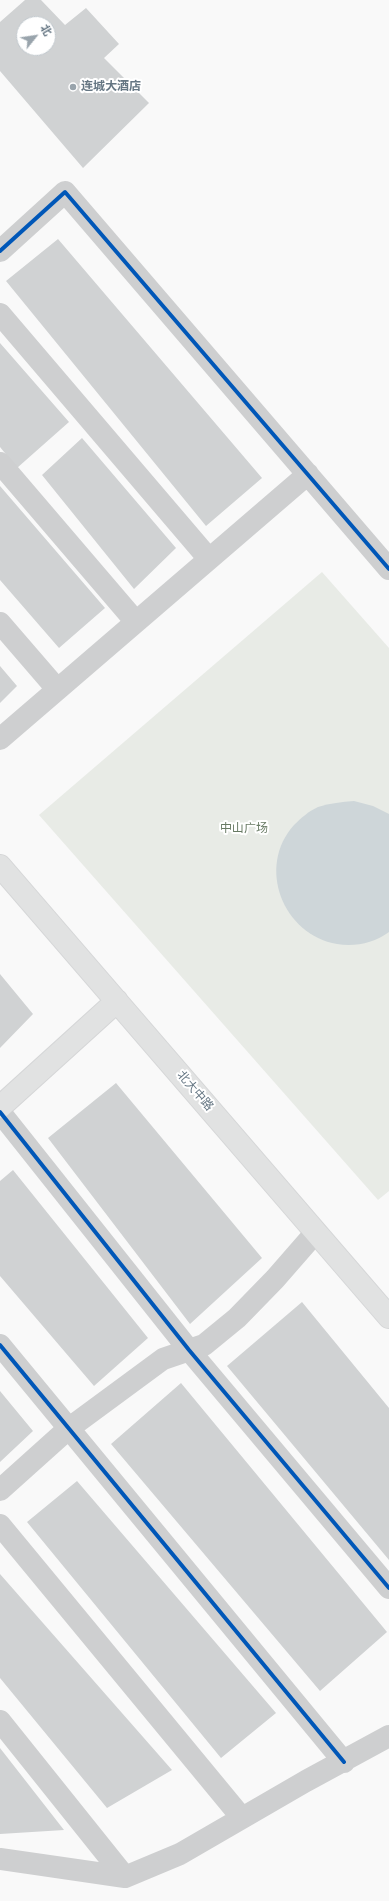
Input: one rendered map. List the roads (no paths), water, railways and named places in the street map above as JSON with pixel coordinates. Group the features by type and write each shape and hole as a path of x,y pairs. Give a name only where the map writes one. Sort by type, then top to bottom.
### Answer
{"main road":[{"name":"北大中路","path":"0,866 389,1317"},
{"path":"0,1107 117,1001"}],"street":[{"path":"0,251 65,192 389,569"},
{"path":"0,314 209,559"},
{"path":"0,463 136,622"},
{"path":"0,739 308,474"},
{"path":"0,623 57,689"},
{"path":"0,1112 189,1350 389,1588"},
{"path":"0,1490 68,1429 163,1360 204,1345 237,1318 275,1279 316,1232"},
{"path":"0,1345 344,1762"},
{"path":"0,1525 242,1818"},
{"path":"0,1721 125,1877"},
{"path":"0,1859 125,1877 180,1854 389,1736"}],"place":[{"name":"连城大酒店","path":"73,87"}],"park label":[{"name":"中山广场","path":"244,829"}]}
